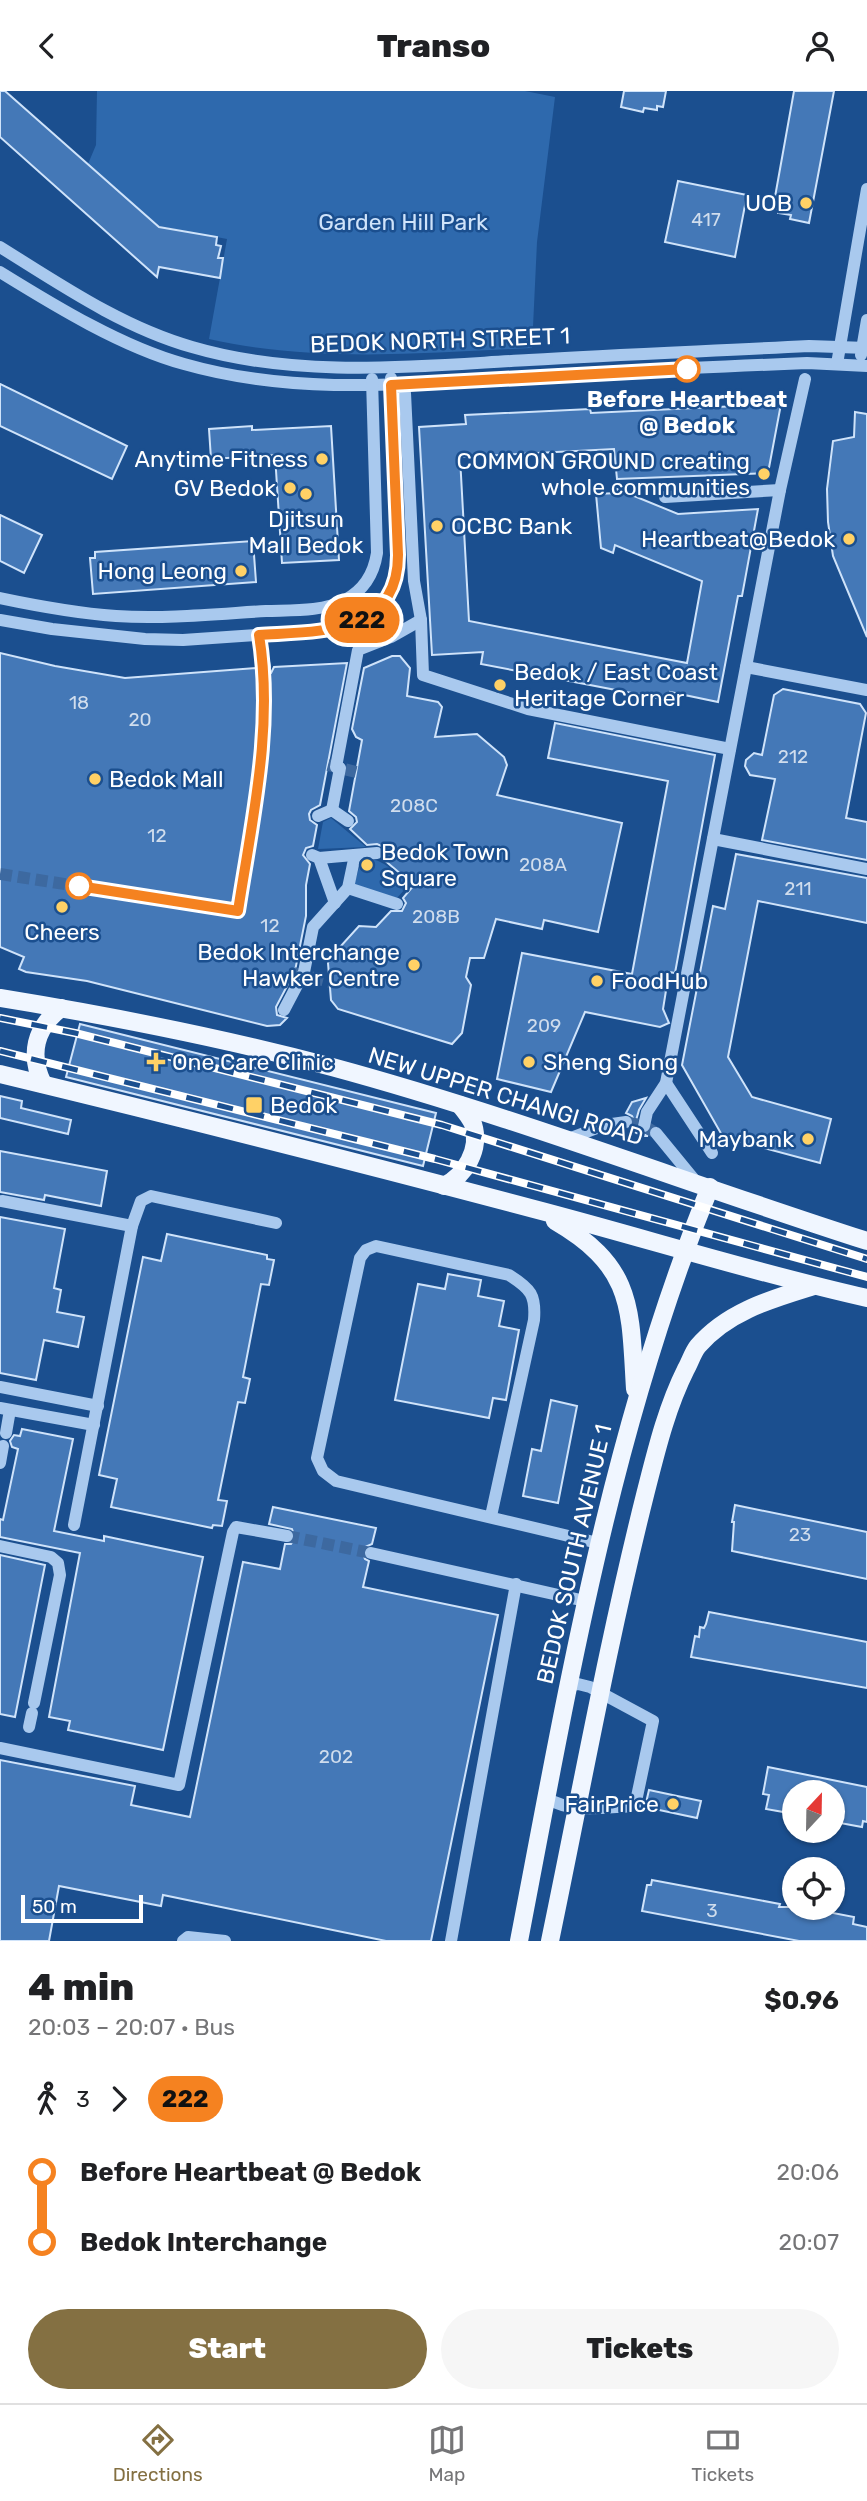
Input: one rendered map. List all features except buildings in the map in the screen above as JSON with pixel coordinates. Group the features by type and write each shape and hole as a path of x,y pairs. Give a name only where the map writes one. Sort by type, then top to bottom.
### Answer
{"main road":[{"name":"NEW UPPER CHANGI ROAD","path":"0,998 198,1035 319,1064 568,1139 867,1241"},
{"path":"43,1084 36,1064 36,1042 45,1023 61,1008"},
{"path":"0,1074 536,1209 814,1286 867,1298"},
{"path":"443,1186 457,1179 466,1169 472,1155 473,1124 460,1105"},
{"name":"BEDOK SOUTH AVENUE 1","path":"519,1941 566,1686 598,1543 636,1400 704,1185"},
{"path":"536,1209 576,1233 607,1261 619,1279 628,1306 636,1400"},
{"path":"551,1941 599,1693 658,1444 676,1389 697,1347 720,1326 739,1313 814,1286"}],"street":[{"path":"837,364 867,190"},
{"name":"BEDOK NORTH STREET 1","path":"0,247 125,322 189,347 280,365 371,368 809,346 865,348"},
{"name":"BEDOK NORTH STREET 1","path":"0,272 117,338 182,364 244,379 280,384 372,386 798,364 863,366"},
{"path":"863,366 867,320"},
{"path":"0,620 103,636 183,640 348,627 369,616 388,594 398,561 391,367"},
{"path":"0,598 86,613 155,617 309,609 345,600 367,580 377,553 371,368"},
{"path":"643,1126 647,1112 666,1083 780,490 805,379"},
{"path":"405,393 414,581 421,620 423,675 528,709 730,749"},
{"path":"665,497 780,490"},
{"path":"332,810 358,650 391,637 421,620"},
{"path":"259,635 265,667"},
{"path":"746,667 867,690"},
{"path":"318,816 332,810"},
{"path":"332,810 348,821"},
{"path":"713,839 867,869"},
{"path":"335,903 315,856 377,853"},
{"path":"284,1010 304,972 313,927 348,888 355,855"},
{"path":"348,888 397,904"},
{"path":"666,1083 712,1153"},
{"path":"568,1139 606,1125 626,1122"},
{"path":"656,1133 704,1185"},
{"path":"74,1525 132,1226 141,1201 151,1196 276,1223"},
{"path":"2,1201 132,1226"},
{"path":"491,1515 536,1302 525,1285 509,1275 376,1246 366,1250 360,1258 317,1458 323,1471 336,1481 491,1515 598,1543"},
{"path":"0,1387 98,1406"},
{"path":"0,1463 5,1440 5,1409 93,1425"},
{"path":"0,1748 179,1785 233,1532 236,1527 245,1527 286,1537"},
{"path":"0,1546 51,1557 58,1563 60,1575 29,1727"},
{"path":"370,1553 584,1601"},
{"path":"451,1941 516,1584"},
{"path":"546,1798 558,1805 578,1808 635,1806 653,1721 590,1687 578,1684 566,1686"},
{"path":"183,1941 188,1937 225,1941"}],"green space":[{"name":"Garden Hill Park","path":"97,91 525,91 555,97 537,242 532,348 411,354 330,354 209,339 227,239 159,226 88,164 96,145"},
{"path":"331,818 366,847 318,849 323,822"},
{"path":"375,860 402,877 413,880 397,898 354,885 361,861"}],"tunnel":[{"path":"0,874 238,911 265,727 265,667"},
{"path":"328,765 356,772"},
{"path":"294,973 330,982"},
{"path":"626,1122 644,1126 656,1133"},
{"path":"287,1536 371,1553"}],"railway":[{"path":"0,1018 75,1033 442,1125 867,1259"},
{"path":"0,1051 435,1159 867,1277"}],"bus line":[{"name":"222","path":"79,886 238,911 265,727 265,667 259,635 348,627 369,616 381,604 395,578 398,555 391,385 687,369"}],"place":[{"name":"UOB","path":"806,203"},
{"name":"Before Heartbeat @ Bedok","path":"687,369"},
{"name":"Anytime Fitness","path":"322,459"},
{"name":"COMMON GROUND creating whole communities","path":"764,474"},
{"name":"GV Bedok","path":"290,488"},
{"name":"Djitsun Mall Bedok","path":"306,494"},
{"name":"OCBC Bank","path":"437,526"},
{"name":"Heartbeat@Bedok","path":"849,539"},
{"name":"Hong Leong","path":"241,571"},
{"name":"Bedok / East Coast Heritage Corner","path":"500,685"},
{"name":"Bedok Mall","path":"95,779"},
{"name":"Bedok Town Square","path":"367,865"},
{"name":"Cheers","path":"62,907"},
{"name":"Bedok Interchange Hawker Centre","path":"414,965"},
{"name":"FoodHub","path":"597,981"},
{"name":"One Care Clinic","path":"156,1062"},
{"name":"Sheng Siong","path":"529,1062"},
{"name":"Bedok","path":"254,1105"},
{"name":"Maybank","path":"808,1139"},
{"name":"FairPrice","path":"673,1804"}]}
